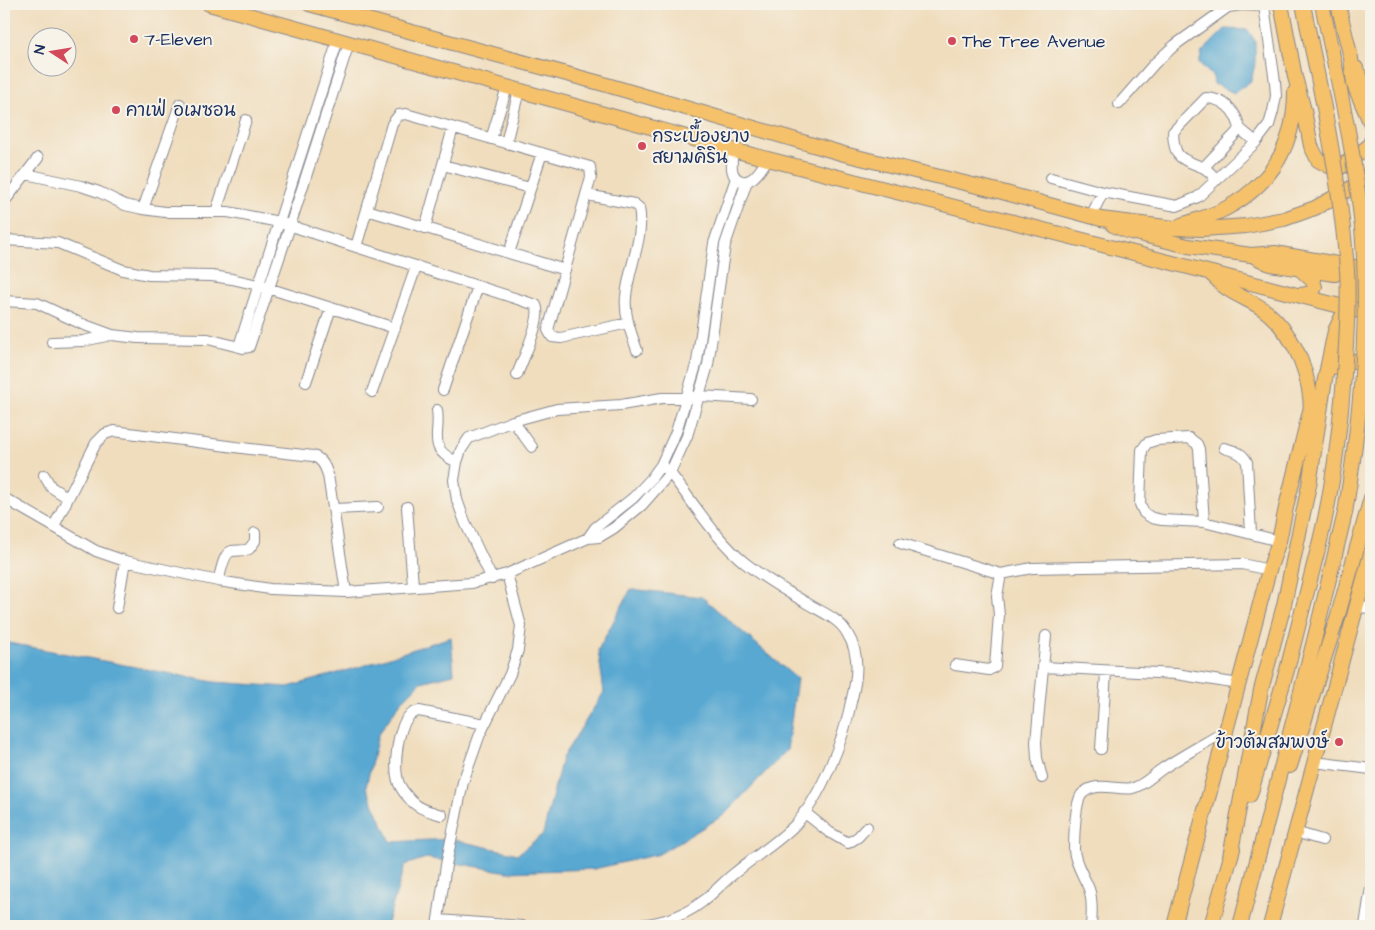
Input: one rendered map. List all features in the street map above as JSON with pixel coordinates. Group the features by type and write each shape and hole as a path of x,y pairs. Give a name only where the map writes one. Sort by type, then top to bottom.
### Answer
{"main road":[{"path":"209,4 768,159 1329,303 1348,301 1371,314"},
{"path":"309,4 600,83 844,154 1002,192 1096,218 1126,231 1179,244 1251,255 1275,253 1354,267 1368,281"},
{"path":"1281,4 1295,78 1311,146 1318,160 1329,166 1341,167 1368,146 1371,140"},
{"path":"1211,926 1286,670 1319,545 1335,467 1342,403 1348,306 1347,270 1338,191 1323,100 1303,4"},
{"path":"1240,926 1313,645 1345,513 1361,405 1366,338 1364,256 1356,181 1322,4"},
{"path":"1338,4 1351,58 1354,85 1371,124"},
{"path":"1351,58 1362,81 1371,90"},
{"path":"1174,228 1225,209 1260,184 1282,156 1292,129 1295,107 1295,78"},
{"path":"1096,218 1174,228 1202,229 1246,226 1284,219 1315,208 1351,188 1371,173"},
{"path":"1251,255 1270,264 1368,281"},
{"path":"1230,857 1261,690 1284,605 1309,485 1335,331 1348,301 1368,281 1371,255"},
{"path":"1298,268 1313,281 1315,287 1313,292 1300,295"},
{"path":"1210,273 1225,287 1267,312 1280,324 1302,361 1311,407 1309,485"},
{"path":"1326,379 1336,357 1344,347 1371,327"},
{"path":"1326,379 1339,364 1356,361 1371,367"},
{"path":"1174,926 1269,570 1279,541 1311,407"},
{"path":"1256,864 1311,704 1371,498"},
{"path":"1338,615 1371,541"},
{"path":"1270,926 1371,553"}],"street":[{"path":"1051,178 1103,192 1177,206 1198,198 1256,142 1269,125 1276,96 1267,5 1228,7 1175,45 1155,63 1119,104"},
{"path":"242,347 258,285 343,42"},
{"path":"4,301 37,303 82,324 112,335 138,338 208,339 242,347 251,345 290,226 343,42"},
{"path":"491,140 513,88"},
{"path":"506,143 513,88"},
{"path":"1217,180 1204,167 1182,160 1173,148 1173,132 1206,98 1217,98 1228,105 1237,116 1240,129 1256,142"},
{"path":"143,209 180,104"},
{"path":"356,247 395,118 406,114 590,167 591,177 548,330 552,336 561,338 628,323"},
{"path":"216,212 246,120"},
{"path":"425,228 453,128"},
{"path":"1204,167 1240,129"},
{"path":"734,150 731,162 733,173 736,178 747,182"},
{"path":"509,253 542,153"},
{"path":"4,202 38,158"},
{"path":"4,498 96,551 126,561 218,581 270,589 346,592 472,583 507,574 588,538 599,537 642,505 670,473 687,436 708,365 725,245 747,182 758,174 768,159"},
{"path":"443,165 530,188"},
{"path":"26,174 81,186 125,204 143,209 165,212 216,212 246,215 279,222 536,305 538,310 537,319 517,375"},
{"path":"588,538 595,528 633,498 650,480 661,465 676,432 697,362 714,243 736,178"},
{"path":"1096,218 1103,192"},
{"path":"586,195 634,204 639,208 640,227 626,299 628,323 636,350"},
{"path":"367,210 566,270"},
{"path":"4,240 58,244 123,270 149,275 232,278 395,328"},
{"path":"372,392 416,267"},
{"path":"443,390 478,286"},
{"path":"306,382 331,308"},
{"path":"52,342 83,341 112,335"},
{"path":"492,579 464,522 456,500 454,480 457,462 461,450 469,438 513,421 557,410 621,405 662,398 700,396 751,399"},
{"path":"437,410 439,424 435,436 436,443 442,452 457,462"},
{"path":"513,421 532,447"},
{"path":"54,526 96,442 105,434 114,431 313,456 318,458 324,465 328,475 335,509 346,592"},
{"path":"1204,522 1200,449 1197,444 1189,438 1156,440 1147,443 1142,450 1140,504 1144,513 1152,518 1162,520 1204,522 1279,541"},
{"path":"1224,448 1239,452 1247,462 1252,534"},
{"path":"620,926 652,924 694,908 796,823 817,792 838,749 854,692 858,664 854,647 847,632 837,621 764,578 742,561 722,540 670,473 661,465"},
{"path":"44,476 51,487 68,498"},
{"path":"335,509 378,507"},
{"path":"407,507 414,586"},
{"path":"218,581 226,555 231,551 249,549 254,541 255,533"},
{"path":"900,543 1001,574 1032,568 1242,564 1269,570"},
{"path":"117,608 126,561"},
{"path":"507,574 521,626 518,650 510,674 485,724 463,782 446,865 437,923 522,926"},
{"path":"955,665 989,670 995,666 999,615 997,596 1001,574"},
{"path":"1357,606 1371,608"},
{"path":"1042,778 1037,758 1036,742 1037,714 1046,636"},
{"path":"1043,667 1190,676 1239,684"},
{"path":"1101,749 1106,672"},
{"path":"442,815 421,809 409,798 400,784 396,767 398,743 403,724 410,714 419,711 485,724"},
{"path":"1091,926 1092,903 1090,890 1074,852 1076,818 1081,795 1101,786 1126,788 1139,786 1162,769 1227,730"},
{"path":"1314,762 1371,769"},
{"path":"804,812 829,832 848,843 858,837 867,827"},
{"path":"1295,832 1322,840"},
{"path":"1367,926 1371,887"}],"water":[{"path":"1225,29 1248,30 1255,41 1255,64 1251,81 1234,93 1214,84 1213,77 1199,63 1202,52"},
{"path":"631,589 702,597 797,679 787,750 724,815 659,854 594,869 508,872 426,858 405,865 386,926 4,926 4,642 214,682 288,687 356,668 451,637 454,674 421,682 400,703 378,735 366,787 391,842 450,839 518,854 543,834 562,758 604,692 598,650"}],"place":[{"name":"7-Eleven","path":"134,39"},
{"name":"The Tree Avenue","path":"952,41"},
{"name":"คาเฟ่ อเมซอน","path":"116,110"},
{"name":"กระเบื้องยาง สยามคิริน","path":"642,146"},
{"name":"ข้าวต้มสมพงษ์","path":"1339,742"}]}
